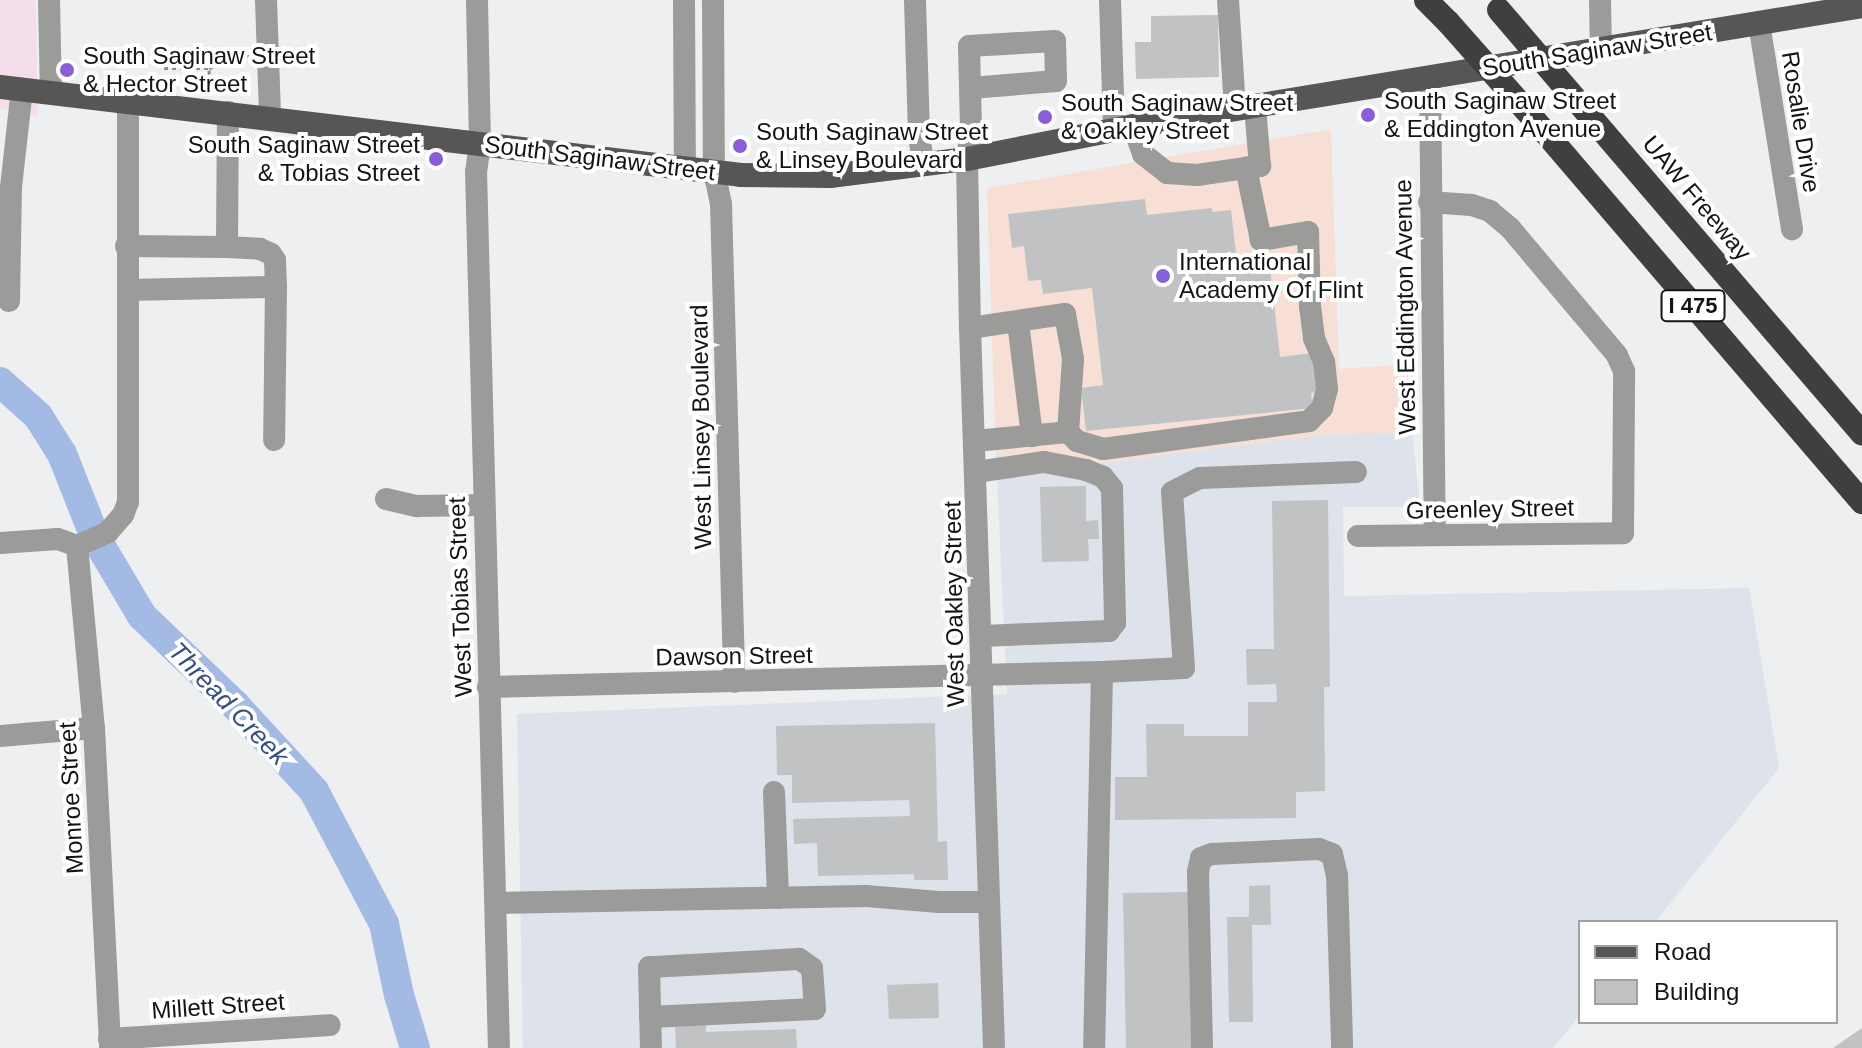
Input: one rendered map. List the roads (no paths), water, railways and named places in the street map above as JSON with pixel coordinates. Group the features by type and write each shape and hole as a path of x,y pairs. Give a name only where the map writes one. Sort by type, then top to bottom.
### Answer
{"highway":[{"name":"I 475","path":"1426,0 1525,109 1862,502"},
{"name":"UAW Freeway","path":"1494,5 1862,434"}],"main road":[{"name":"South Saginaw Street","path":"11,88 685,168 818,177 967,159 1123,128 1759,23 1787,9 1862,6"}],"street":[{"path":"49,0 51,92"},
{"path":"266,0 270,117"},
{"name":"West Tobias Street","path":"477,0 480,144 476,171 499,1048"},
{"path":"684,0 685,168"},
{"name":"West Linsey Boulevard","path":"713,0 714,171 721,204 734,682"},
{"path":"915,0 919,137 924,165"},
{"path":"1110,0 1123,128 1143,154 1167,173 1197,175 1260,166 1245,108 1228,0"},
{"path":"1600,0 1601,50"},
{"name":"Rosalie Drive","path":"1759,23 1792,229"},
{"name":"West Eddington Avenue","path":"1430,78 1435,535"},
{"path":"9,301 11,88"},
{"name":"West Oakley Street","path":"971,88 967,159 970,328 994,1048"},
{"path":"0,543 58,539 77,546 108,532 123,515 128,502 128,102"},
{"path":"227,247 228,112"},
{"path":"970,328 1065,314 1073,359 1068,432 1077,441 1103,449 1309,421 1322,408 1326,375 1314,338 1308,232 1261,240 1246,168"},
{"name":"Greenley Street","path":"1358,536 1623,533 1624,371 1617,355 1510,228 1490,211 1471,205 1429,202"},
{"path":"126,246 227,247 260,249 271,254 275,260 276,287 274,440"},
{"path":"128,290 276,287"},
{"path":"1014,322 1032,436"},
{"path":"975,441 1068,432"},
{"path":"976,472 1044,462 1086,470 1103,477 1112,488 1115,623 1109,631 981,636"},
{"name":"Dawson Street","path":"488,687 981,676 1184,668 1172,492 1200,478 1356,472"},
{"path":"386,499 417,506 484,505"},
{"name":"Monroe Street","path":"77,546 94,728 110,1044"},
{"path":"1094,1048 1102,672"},
{"path":"0,736 94,728"},
{"path":"774,792 778,898"},
{"path":"1202,1048 1198,872 1201,858 1212,854 1319,849 1332,854 1337,875 1342,1048"},
{"path":"497,903 866,896 939,902 989,902"},
{"path":"650,1017 815,1009 812,968 799,959 649,967 650,1017 651,1048"},
{"name":"Millett Street","path":"110,1044 330,1025"}],"waterway":[{"name":"Thread Creek","path":"0,382 38,416 62,454 94,535 142,616 235,705 314,791 384,924 399,995 415,1048"}],"place":[{"name":"South Saginaw Street & Hector Street","path":"67,70"},
{"name":"South Saginaw Street & Eddington Avenue","path":"1368,115"},
{"name":"South Saginaw Street & Oakley Street","path":"1045,117"},
{"name":"South Saginaw Street & Linsey Boulevard","path":"740,146"},
{"name":"South Saginaw Street & Tobias Street","path":"436,159"},
{"name":"International Academy Of Flint","path":"1163,276"}]}
